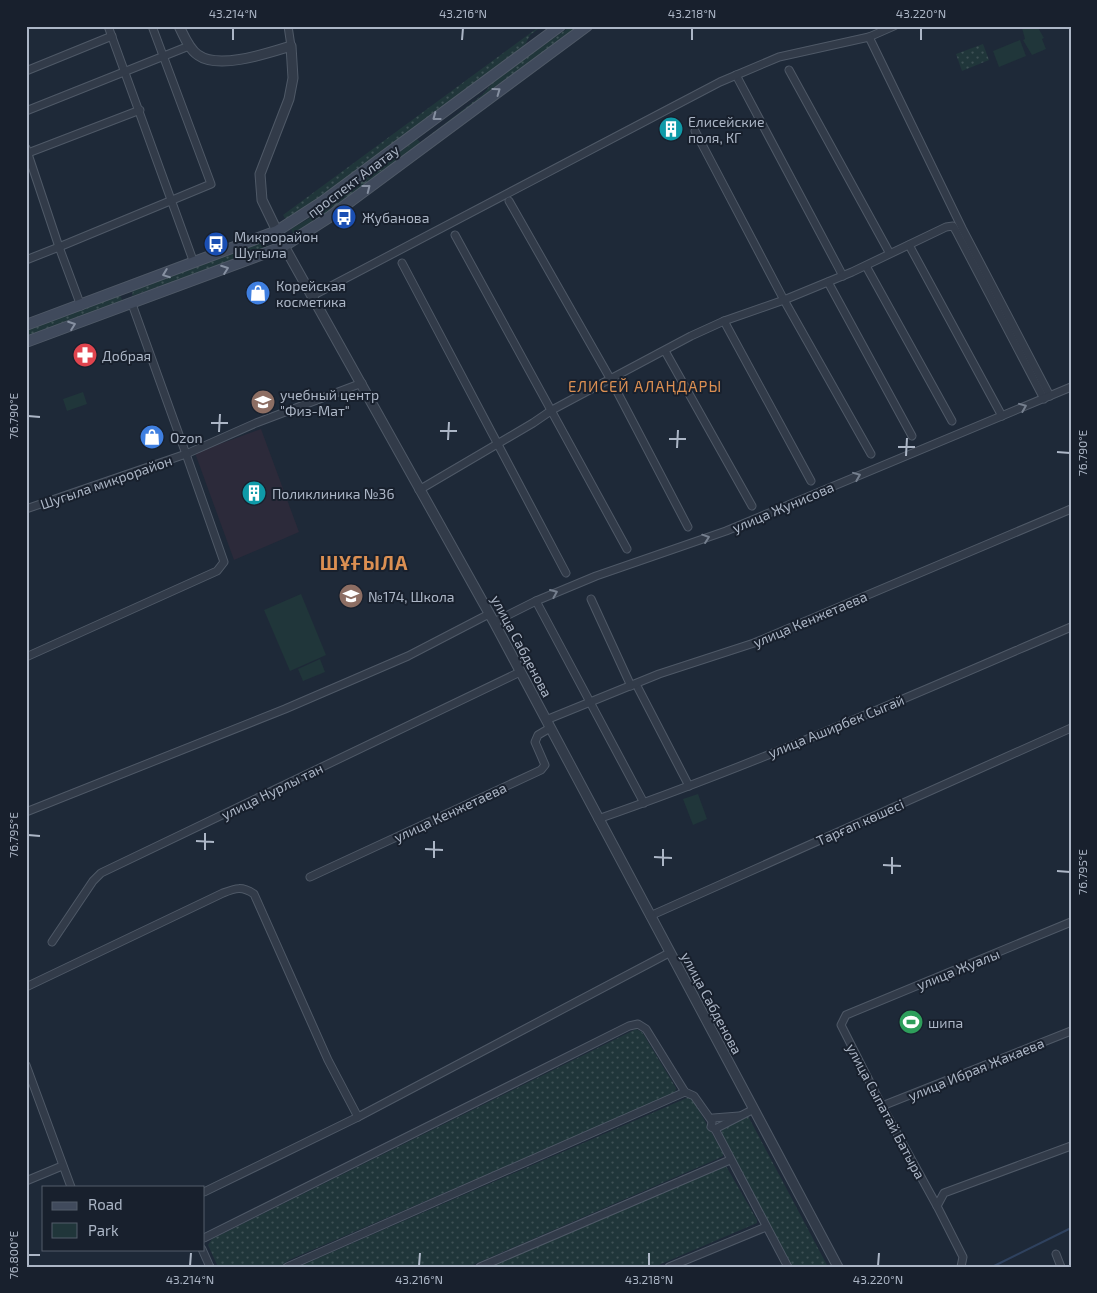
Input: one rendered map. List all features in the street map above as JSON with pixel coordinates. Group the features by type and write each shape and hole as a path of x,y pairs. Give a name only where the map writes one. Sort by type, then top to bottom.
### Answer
{"main road":[{"name":"проспект Алатау","path":"26,325 277,232 322,202 560,26"},
{"name":"проспект Алатау","path":"26,342 284,246 328,218 587,26"},
{"path":"416,132 426,144"},
{"name":"улица Сабденова","path":"277,232 284,246"},
{"path":"126,289 132,304"}],"street":[{"path":"108,26 194,263"},
{"path":"26,260 211,184 152,26"},
{"path":"179,26 189,46 198,55 205,58 227,60 267,54 290,46"},
{"name":"улица Сабденова","path":"277,232 262,200 260,174 289,99 293,78 288,26"},
{"path":"312,296 736,74 779,57 869,37 894,26"},
{"path":"26,71 112,36"},
{"path":"869,37 1047,398"},
{"path":"26,111 189,46"},
{"path":"789,70 890,252"},
{"path":"736,74 843,276"},
{"path":"81,306 27,150 140,110"},
{"path":"695,132 784,300 871,454"},
{"path":"510,201 611,380 688,527"},
{"path":"419,490 552,410 665,350 724,321 784,300 843,276 866,266 890,252 952,226 1047,398"},
{"path":"456,235 627,549"},
{"path":"909,244 1002,416"},
{"name":"улица Сабденова","path":"284,246 492,618 838,1267"},
{"path":"402,263 566,572"},
{"path":"866,266 952,421"},
{"path":"828,282 912,436"},
{"name":"Шугыла микрорайон","path":"132,304 186,454"},
{"path":"724,321 811,481"},
{"path":"665,350 752,506"},
{"name":"Шугыла микрорайон","path":"26,510 186,454 256,423 362,383"},
{"name":"улица Жунисова","path":"26,812 285,709 492,618 627,564 726,531 1071,388"},
{"path":"26,657 217,571 223,565 224,560 186,454"},
{"name":"улица Кенжетаева","path":"310,877 541,770 545,765 534,742 538,735 548,724 589,703 634,685 754,643 1071,509"},
{"path":"591,599 634,685 689,786"},
{"path":"536,601 644,803"},
{"name":"улица Аширбек Сыгай","path":"598,819 689,786 954,678 1071,627"},
{"name":"улица Нурлы тан","path":"52,942 93,881 102,873 520,672"},
{"name":"Тарғап көшесі","path":"650,916 1071,728"},
{"path":"26,988 224,894 238,888 245,888 254,894 328,1060 358,1117"},
{"name":"улица Жуалы","path":"846,1015 1071,922"},
{"path":"205,1192 358,1117 669,953"},
{"name":"улица Сыпатай Батыра","path":"846,1015 841,1025 963,1257 961,1267"},
{"path":"205,1238 629,1026 638,1024 646,1029 685,1092 694,1096 711,1120 711,1127 715,1129 788,1267"},
{"name":"улица Ибрая Жакаева","path":"882,1106 1071,1031"},
{"path":"26,1065 71,1186"},
{"path":"287,1267 685,1092"},
{"path":"715,1129 754,1109"},
{"path":"711,1120 716,1117 739,1116"},
{"path":"937,1206 944,1193 951,1189 1071,1146"},
{"path":"480,1267 730,1160"},
{"path":"26,1181 62,1166"},
{"path":"669,1267 766,1227"},
{"path":"202,1250 210,1267"},
{"path":"1056,1254 1061,1267"}],"shaded area":[{"path":"261,429 299,532 234,560 195,453"}],"green space":[{"path":"542,26 530,35 525,45 314,202 286,220 283,215"},
{"path":"571,26 580,26 431,138 430,135 482,95 496,79"},
{"path":"1037,26 1044,38 1042,39 1046,49 1032,55 1023,40 1025,39 1022,28"},
{"path":"1020,40 1026,56 999,67 993,51"},
{"path":"983,44 989,60 962,71 956,54"},
{"path":"417,139 420,142 419,145 332,211 294,235 291,229 330,206"},
{"path":"265,241 268,248 132,296 133,290"},
{"path":"120,295 123,302 26,338 26,329"},
{"path":"83,392 87,404 67,411 63,399"},
{"path":"301,594 326,655 290,671 264,610"},
{"path":"320,659 325,672 303,681 298,669"},
{"path":"698,794 707,819 693,825 683,799"},
{"path":"636,1029 642,1032 676,1088 675,1093 289,1260 280,1267 218,1267 208,1245 212,1239"},
{"path":"689,1097 693,1100 723,1153 723,1156 715,1160 468,1267 298,1267"},
{"path":"748,1116 828,1267 792,1267 722,1135 722,1130"},
{"path":"726,1166 757,1223 654,1267 490,1267"}],"waterway":[{"path":"992,1267 1071,1228"}],"place":[{"name":"Елисейские поля, КГ","path":"671,129"},
{"name":"Жубанова","path":"344,217"},
{"name":"Микрорайон Шугыла","path":"216,244"},
{"name":"Корейская косметика","path":"258,293"},
{"name":"Добрая","path":"85,355"},
{"name":"учебный центр \"Физ-Мат\"","path":"263,402"},
{"name":"Ozon","path":"152,437"},
{"name":"Поликлиника №36","path":"254,493"},
{"name":"№174, Школа","path":"351,596"},
{"name":"шипа","path":"911,1022"}],"district":[{"name":"ЕЛИСЕЙ АЛАҢДАРЫ","path":"645,386"},
{"name":"ШҰҒЫЛА","path":"364,562"}]}
